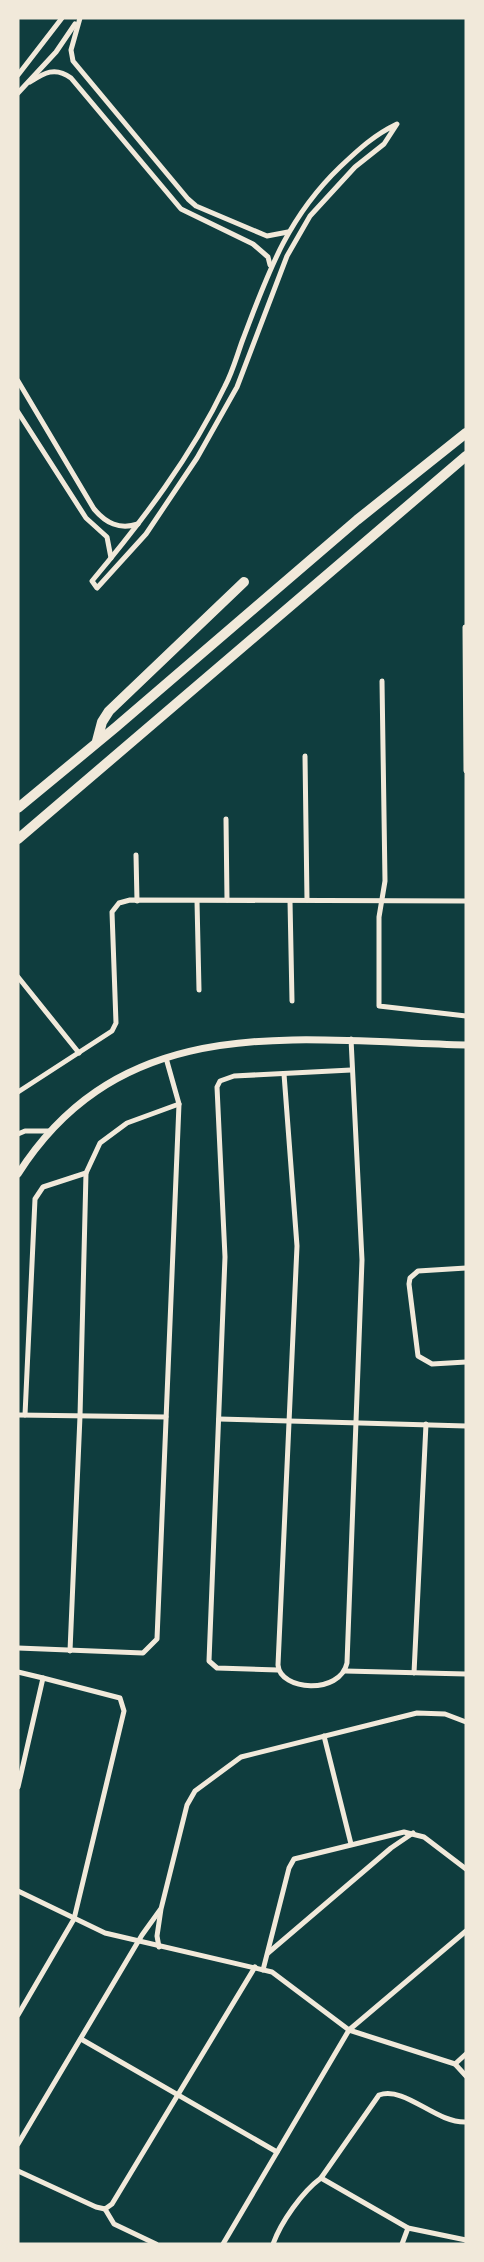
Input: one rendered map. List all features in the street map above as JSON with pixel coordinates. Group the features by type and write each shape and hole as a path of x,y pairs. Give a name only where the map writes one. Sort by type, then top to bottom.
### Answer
{"highway":[{"path":"18,808 357,520 466,433"},
{"path":"18,839 466,456"},
{"path":"97,741 102,722 110,711 244,582"}],"street":[{"path":"18,75 62,18"},
{"path":"18,93 56,52 80,18"},
{"path":"80,18 71,50 73,61 188,199 196,206 267,236 288,232"},
{"path":"30,82 48,71 63,72 71,78 181,209 253,244 268,257 270,267"},
{"path":"398,124 384,144 355,167 310,216 287,256 237,387 208,440 146,534 97,588 93,581 139,524 189,452 226,385 270,267 288,232 323,183 377,133 398,124"},
{"path":"18,381 102,519 123,527 139,524"},
{"path":"18,412 86,518 107,537 111,558"},
{"path":"43,451 54,443"},
{"path":"465,627 466,771"},
{"path":"382,681 385,881 379,917 379,1006 466,1016"},
{"path":"305,756 307,900"},
{"path":"226,819 227,900"},
{"path":"136,855 137,900"},
{"path":"18,1092 112,1031 116,1023 112,912 119,903 137,900 466,901"},
{"path":"197,901 199,990"},
{"path":"290,901 292,1001"},
{"path":"18,977 79,1053"},
{"path":"351,1039 362,1244 357,1422 345,1671 335,1682 306,1684 289,1682 278,1671 217,1668 209,1661 225,1247 216,1100 220,1081 234,1076 351,1070"},
{"path":"18,1174 51,1131 101,1088 166,1058 201,1047 247,1041 351,1039 466,1045"},
{"path":"18,1648 143,1653 157,1639 179,1104 166,1058"},
{"path":"278,1671 297,1246 284,1074"},
{"path":"70,1651 80,1416 86,1173 100,1143 127,1123 179,1104"},
{"path":"18,1134 25,1131 51,1131"},
{"path":"86,1173 43,1187 35,1199 21,1415 166,1417"},
{"path":"466,1268 418,1271 409,1284 418,1356 432,1364 466,1362"},
{"path":"219,1419 466,1426"},
{"path":"414,1673 426,1424"},
{"path":"345,1671 466,1674"},
{"path":"18,1672 115,1695 120,1698 124,1706 74,1919 18,2015"},
{"path":"18,1787 43,1678"},
{"path":"159,1947 157,1936 161,1909 187,1805 195,1791 241,1756 417,1713 445,1714 466,1722"},
{"path":"324,1736 351,1844"},
{"path":"263,1970 289,1868 294,1858 404,1832 424,1837 466,1869"},
{"path":"267,1954 391,1848 413,1833"},
{"path":"18,1891 105,1933 139,1943 255,1967 282,1977 349,2030 455,2064 466,2076"},
{"path":"18,2144 161,1909"},
{"path":"223,2244 349,2030 466,1931"},
{"path":"105,2209 118,2197 255,1967"},
{"path":"81,2039 277,2152"},
{"path":"455,2064 466,2054"},
{"path":"273,2244 283,2224 313,2183 321,2178 374,2099 385,2093 398,2094 445,2119 466,2122"},
{"path":"18,2171 87,2204 105,2209 114,2224 156,2244"},
{"path":"321,2178 408,2228 466,2240"},
{"path":"402,2244 408,2228"}]}
